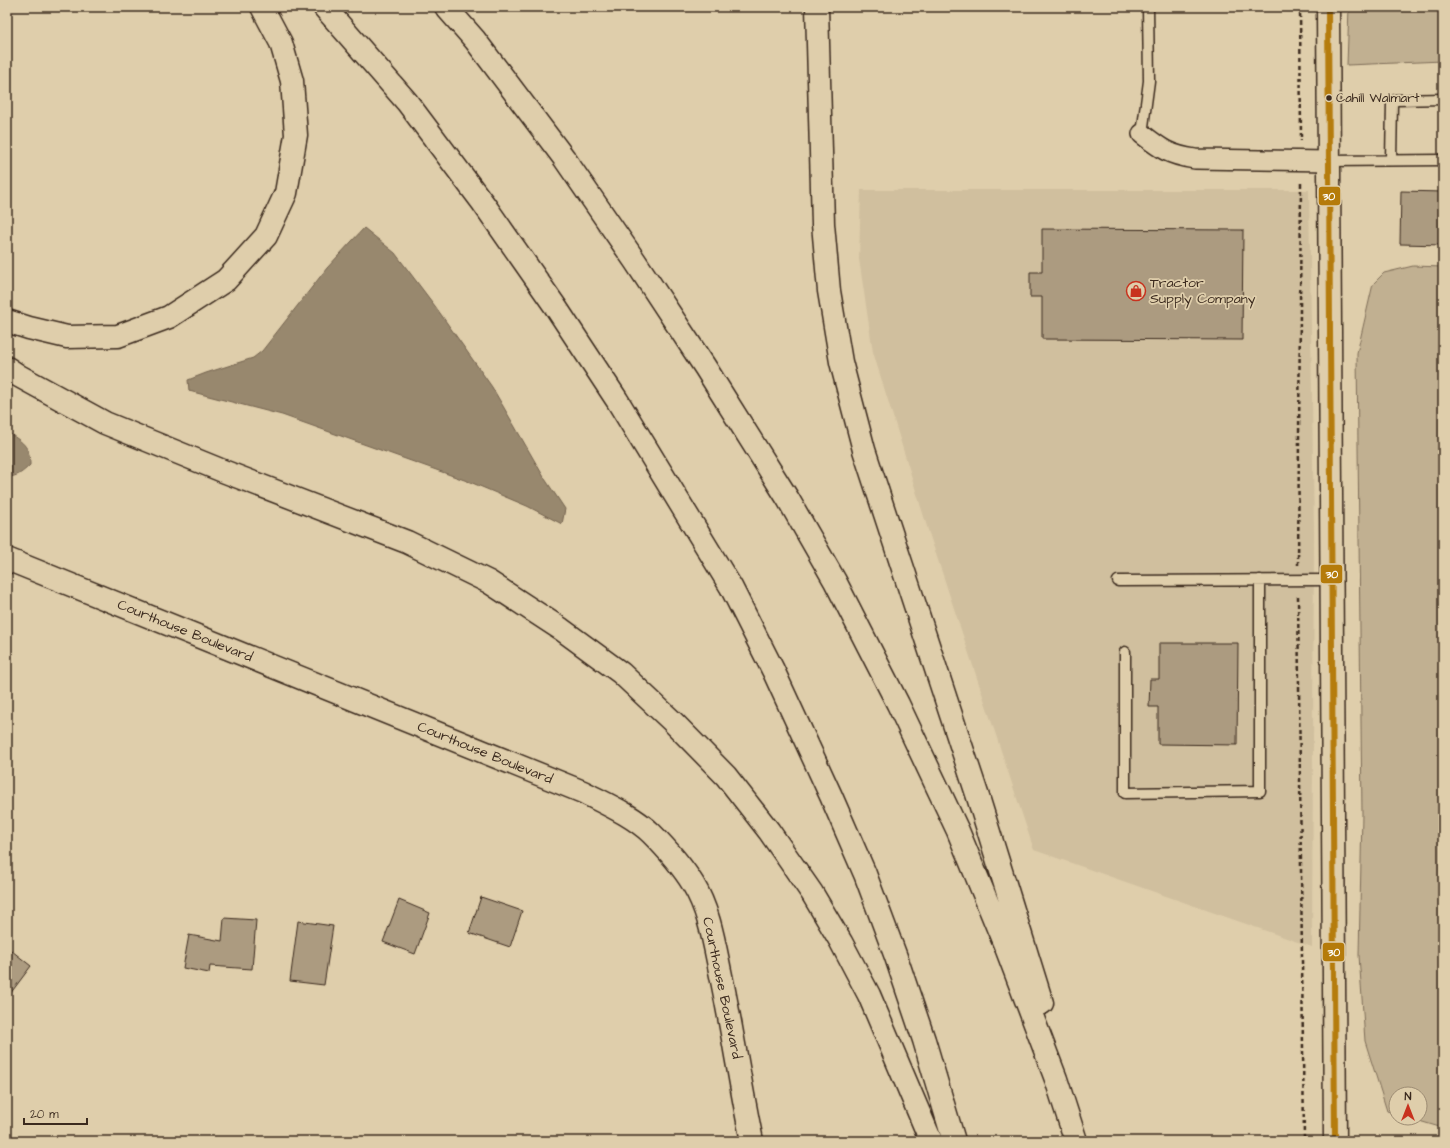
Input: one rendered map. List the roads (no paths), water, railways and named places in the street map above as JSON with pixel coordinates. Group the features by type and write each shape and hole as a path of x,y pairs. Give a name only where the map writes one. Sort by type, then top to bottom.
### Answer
{"main road":[{"path":"7,321 67,337 118,336 169,318 226,280 266,236 286,193 296,135 292,81 282,43 262,7"},
{"path":"324,7 407,102 488,209 555,306 617,400 731,587 777,677 865,874 896,957 924,1040 954,1141"},
{"path":"446,7 475,40 564,158 635,261 701,360 788,499 835,581 898,704 958,831 1008,950 1078,1141"},
{"path":"818,7 823,224 829,291 841,362 864,450 978,797 1046,1018 1078,1141"},
{"path":"1328,7 1335,1141"},
{"path":"7,368 105,423 223,471 400,539 489,582 548,620 621,673 673,722 726,776 769,831 812,894 841,942 869,995 931,1141"},
{"name":"Courthouse Boulevard","path":"7,559 583,792 623,813 650,832 672,855 693,885 706,912 714,940 725,993 752,1141"}],"street":[{"path":"1142,134 1162,150 1177,156 1195,159 1329,160"}],"lane":[{"path":"1142,134 1149,81 1148,7"},
{"path":"1391,160 1392,103 1396,100 1443,99"},
{"path":"1329,160 1443,160"},
{"path":"1125,652 1125,793 1260,791 1260,580"},
{"path":"1118,581 1331,580"}],"place":[{"name":"Cahill Walmart","path":"1329,98"},
{"name":"Tractor Supply Company","path":"1136,291"}]}
